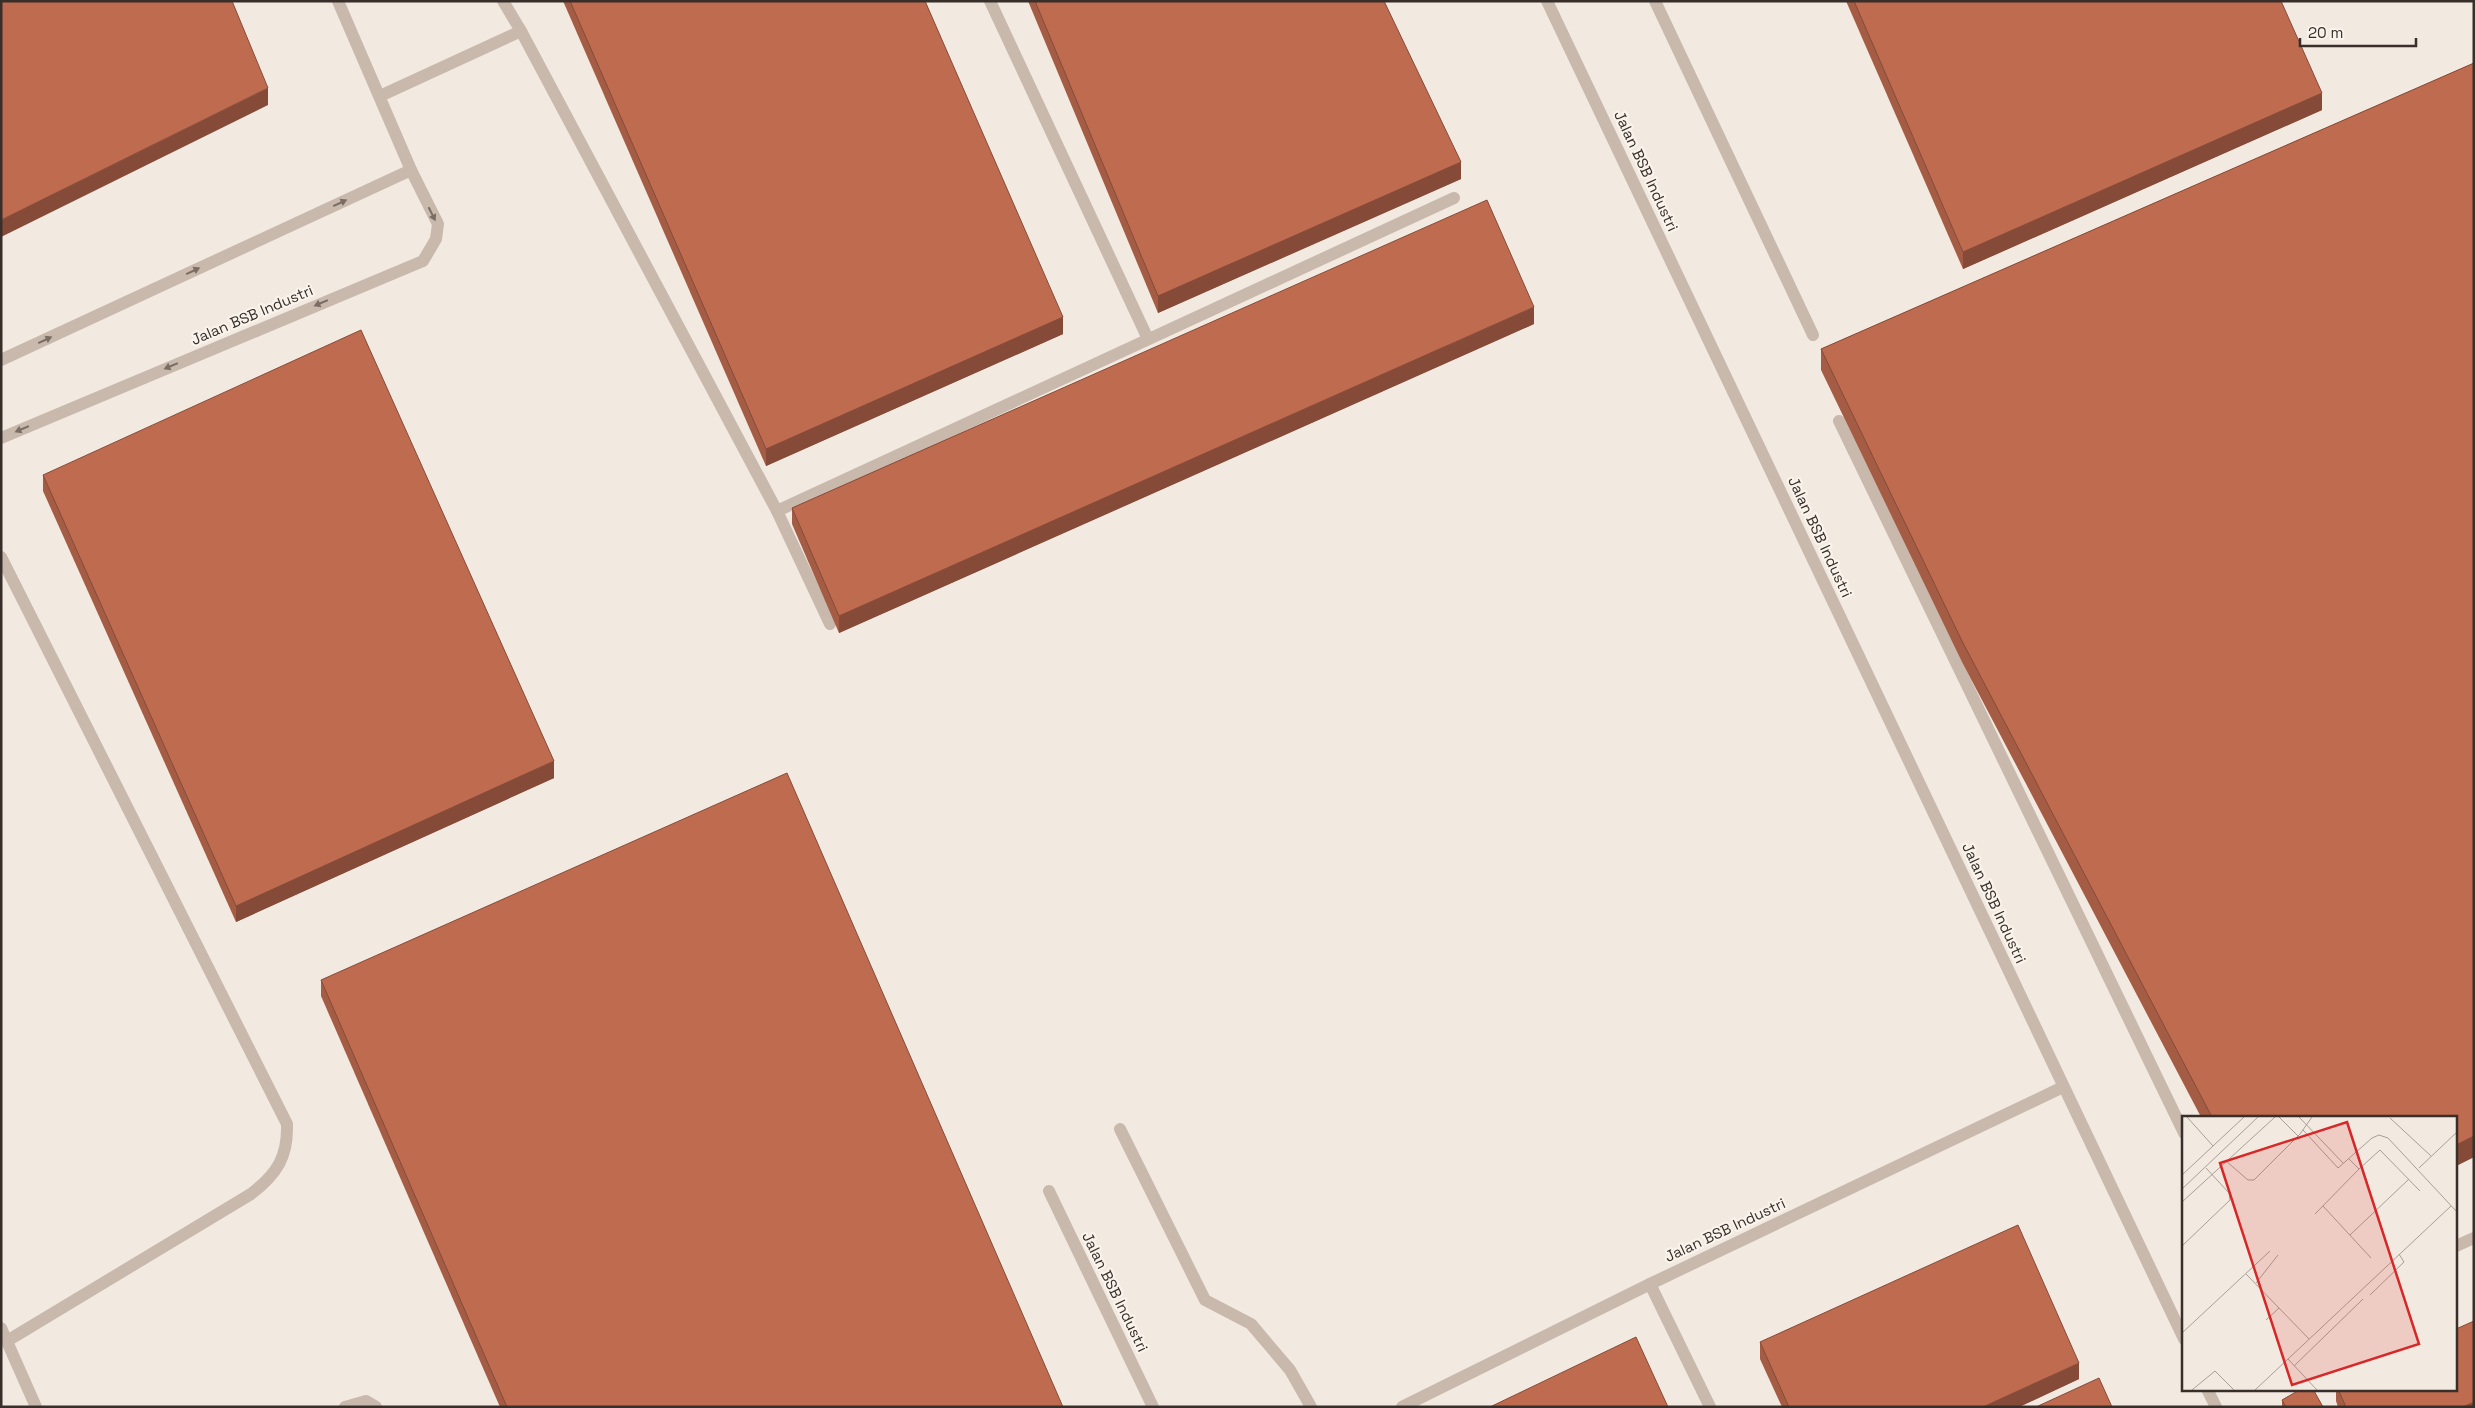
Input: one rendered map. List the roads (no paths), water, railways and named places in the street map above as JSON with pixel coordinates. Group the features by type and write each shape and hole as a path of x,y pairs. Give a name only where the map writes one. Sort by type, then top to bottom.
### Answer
{"lane":[{"name":"Jalan BSB Industri","path":"1,438 423,261 436,239 438,224 411,170 338,1"},
{"path":"503,1 521,31 777,511 830,624"},
{"path":"990,1 1148,339"},
{"name":"Jalan BSB Industri","path":"1547,1 2182,1335"},
{"path":"1655,1 1813,335"},
{"path":"380,96 521,31"},
{"path":"1,360 411,170"},
{"path":"777,511 1454,198"},
{"path":"1839,421 2182,1129"},
{"path":"1,558 287,1124 287,1144 275,1171 265,1184 7,1341"},
{"name":"Jalan BSB Industri","path":"1402,1407 1650,1284 2063,1086"},
{"path":"1120,1128 1205,1300 1251,1324 1290,1370 1311,1407"},
{"name":"Jalan BSB Industri","path":"1049,1191 1153,1407"},
{"path":"2458,1245 2474,1238"},
{"path":"1650,1284 1710,1407"},
{"path":"1,1328 36,1407"},
{"path":"2208,1390 2216,1407"},
{"path":"345,1407 366,1401 376,1407"}]}
